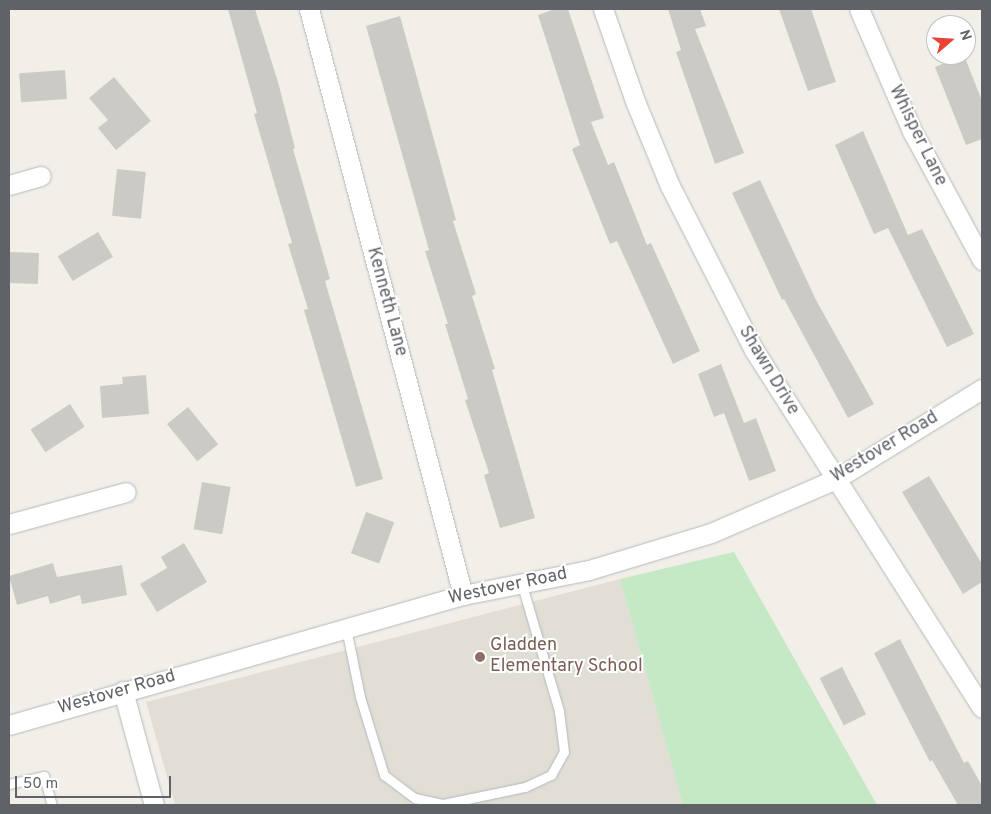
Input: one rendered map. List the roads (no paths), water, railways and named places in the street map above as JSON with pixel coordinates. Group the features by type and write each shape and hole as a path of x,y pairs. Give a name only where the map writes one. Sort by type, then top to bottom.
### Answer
{"street":[{"name":"Kenneth Lane","path":"309,9 463,595"},
{"name":"Shawn Drive","path":"603,9 635,101 710,269 754,350 982,708"},
{"name":"Whisper Lane","path":"859,9 912,131 982,260"},
{"path":"9,185 41,176"},
{"name":"Westover Road","path":"9,726 123,691 463,595 589,570 711,533 836,479 982,389"},
{"path":"9,524 126,492"},
{"path":"123,691 154,805"}],"lane":[{"path":"346,628 360,698 384,775 415,798 443,804 525,788 551,775 564,752 559,711 521,582"},
{"path":"9,784 44,776 52,805"}],"place":[{"name":"Gladden Elementary School","path":"480,657"}]}
